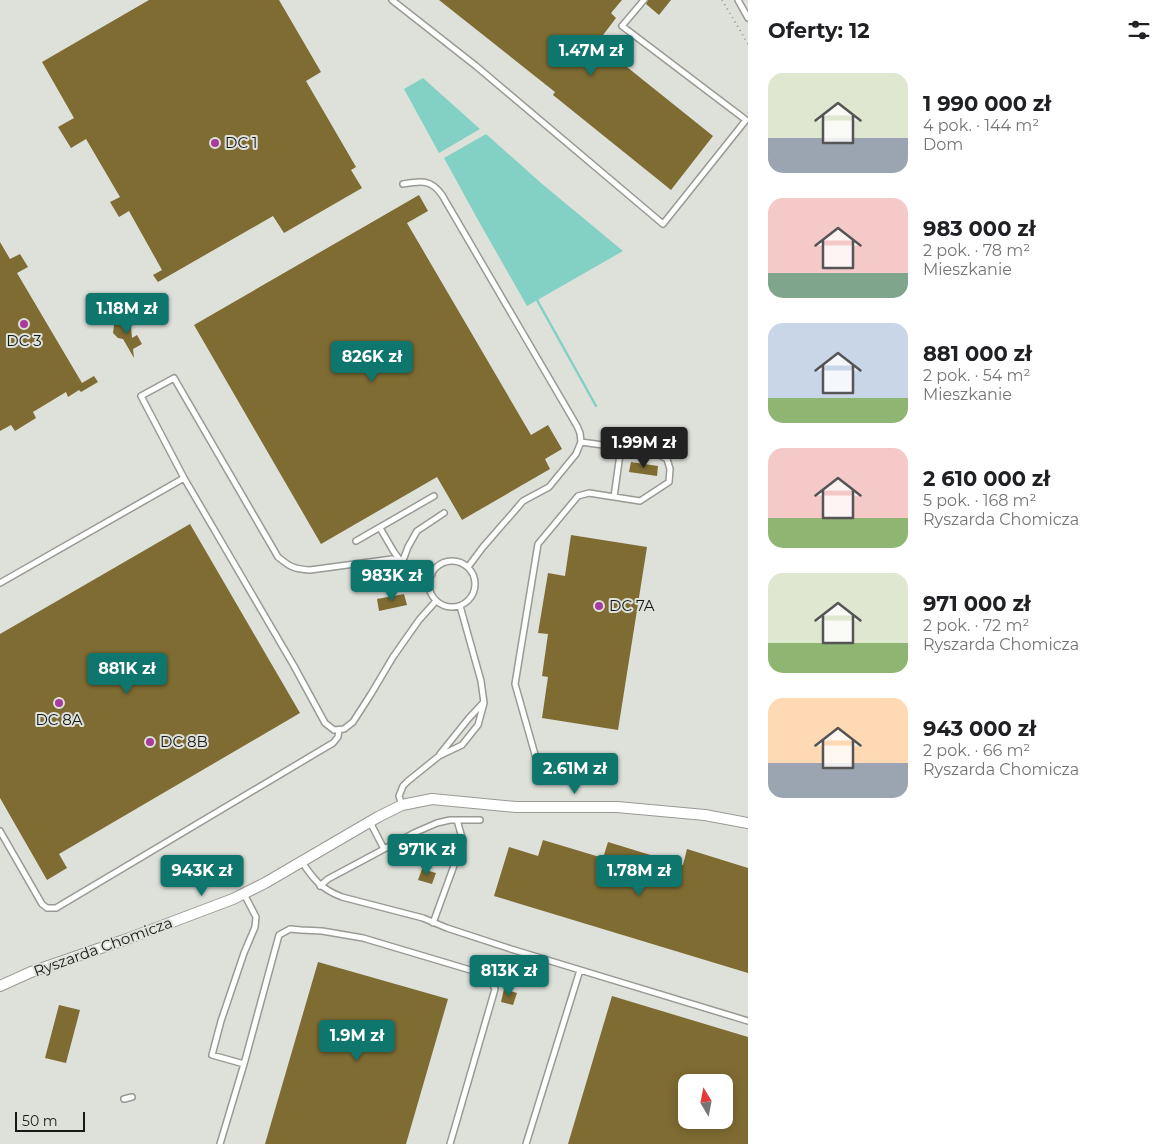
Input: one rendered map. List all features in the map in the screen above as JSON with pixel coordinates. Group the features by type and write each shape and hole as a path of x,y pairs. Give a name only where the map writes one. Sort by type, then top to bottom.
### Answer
{"street":[{"name":"Ryszarda Chomicza","path":"0,986 31,972 127,939 244,894 370,821 402,805 432,799 516,807 617,808 705,815 748,823"}],"lane":[{"path":"392,0 476,66 663,224 746,120 622,26 644,0"},
{"path":"738,0 748,18"},
{"path":"403,184 424,182 430,183 438,189 580,433 581,442 576,454 549,487 523,501 468,567"},
{"path":"432,574 392,559 310,570 288,566 278,557 174,378 140,396 184,478 294,666 325,724 334,730 339,730 344,729 353,722 393,657 419,620 436,601"},
{"path":"581,442 654,452 667,458 670,469 669,482 640,501 589,493 578,496 538,544 515,684 536,758 543,762 608,773"},
{"path":"614,497 621,447"},
{"path":"0,583 184,478"},
{"path":"356,542 434,496"},
{"path":"402,563 417,530 444,513"},
{"path":"380,528 402,563"},
{"path":"450,561 468,567 474,576 475,584 471,598 460,606 451,607 443,606 436,601 432,596 429,581 436,568 442,563 450,561"},
{"path":"439,756 462,745 478,725 484,703 481,681 460,606"},
{"path":"402,805 399,796 402,786 439,756 469,718 484,703"},
{"path":"0,831 42,904 47,908 56,908 333,743 338,737 339,730"},
{"path":"320,886 328,879 414,833 437,823 450,820 480,820"},
{"path":"434,922 463,841 457,820"},
{"path":"370,821 384,849"},
{"path":"302,862 320,886 342,897 422,918 511,949 748,1021"},
{"path":"244,894 256,917 255,927 244,953 221,1021 212,1056 244,1064"},
{"path":"220,1144 280,935 290,929 322,931 363,938 477,972 490,980 495,989 450,1144"},
{"path":"526,1144 580,970"},
{"path":"124,1099 132,1096"}],"path":[{"path":"722,0 748,44"}],"water":[{"path":"423,78 480,129 439,153 404,89"},
{"path":"486,134 541,183 623,251 527,306 444,158"}],"building":[{"name":"DC 1","path":"149,0 279,0 321,72 306,81 356,167 351,170 362,188 284,233 273,216 158,282 153,275 162,270 129,211 119,217 110,202 120,197 86,139 71,148 58,127 74,118 42,62"},
{"path":"439,0 622,0 611,13 616,18 597,43 713,136 671,190 553,95 555,92"},
{"path":"648,0 671,0 659,15 646,4"},
{"path":"419,195 428,211 407,223 531,435 548,425 562,449 545,459 550,469 462,520 437,477 321,544 194,325"},
{"name":"DC 3","path":"0,242 10,259 20,254 28,267 17,273 82,383 94,376 98,382 68,397 66,392 33,412 36,418 15,431 11,425 0,431"},
{"path":"121,321 130,324 132,338 137,335 142,344 133,349 134,358 123,339 118,338 113,333 114,325"},
{"path":"631,462 658,466 657,476 629,472"},
{"path":"190,524 300,713 59,854 67,868 47,880 0,798 0,634"},
{"name":"DC 7A","path":"571,535 647,547 618,730 542,718 548,677 542,676 548,634 538,633 548,573 565,576"},
{"path":"404,594 407,605 379,611 377,599"},
{"path":"543,840 603,858 608,842 683,865 687,849 748,868 748,973 494,896 509,847 538,856"},
{"path":"422,869 436,873 432,884 418,880"},
{"path":"318,962 448,999 406,1144 265,1144"},
{"path":"504,989 517,993 513,1005 501,1002"},
{"path":"612,996 748,1037 748,1144 568,1144"},
{"path":"59,1005 80,1010 66,1063 45,1058"}],"waterway":[{"path":"537,300 596,406"}],"place":[{"name":"DC 1","path":"215,143"},
{"name":"DC 3","path":"24,324"},
{"name":"DC 7A","path":"599,606"},
{"name":"DC 8A","path":"59,703"},
{"name":"DC 8B","path":"150,742"}]}
